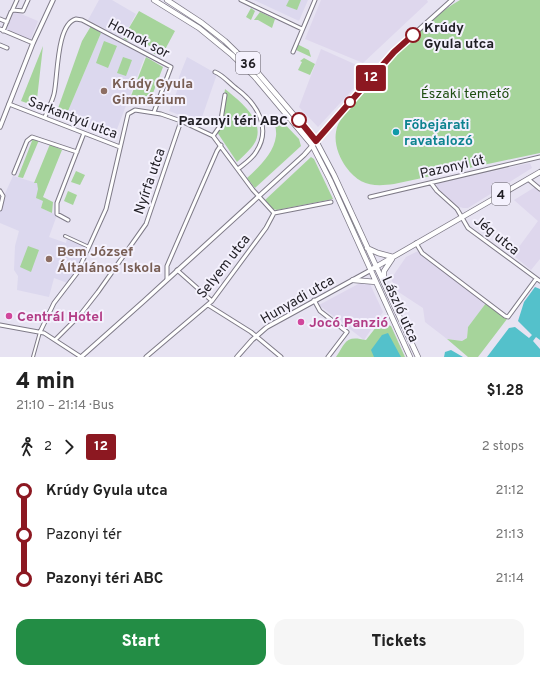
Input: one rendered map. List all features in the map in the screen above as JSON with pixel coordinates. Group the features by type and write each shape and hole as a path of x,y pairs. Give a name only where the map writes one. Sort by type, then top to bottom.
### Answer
{"main road":[{"name":"36","path":"154,0 197,26 222,46 254,76 312,146 330,180 371,270"},
{"name":"36","path":"167,0 226,41 258,73 316,141 334,175 376,267"},
{"name":"4","path":"371,270 538,173"},
{"path":"367,248 393,257"},
{"name":"4","path":"384,284 384,271 393,257"},
{"name":"László utca","path":"376,267 418,357"},
{"name":"László utca","path":"371,270 410,357"},
{"path":"353,280 376,282"}],"street":[{"path":"17,0 2,30 33,43"},
{"path":"11,12 13,10 23,11 28,0"},
{"path":"0,126 33,43 53,0"},
{"path":"241,0 302,29"},
{"path":"293,52 315,0"},
{"path":"0,325 40,332 56,339 81,357 144,302 167,279 312,146 394,52 449,1"},
{"path":"0,19 7,22"},
{"name":"Homok sor","path":"45,117 54,92 60,45 71,22 76,19 82,20 170,67 154,112"},
{"path":"0,45 7,48"},
{"path":"215,72 251,101 262,119 264,135 262,143 256,154 238,169"},
{"path":"213,136 220,126 225,94"},
{"name":"Sarkantyú utca","path":"9,104 120,147 128,114 135,110 154,112 181,121 213,136 259,196"},
{"name":"Nyírfa utca","path":"56,339 80,315 98,292 146,224 181,121"},
{"path":"68,220 60,216 56,210 57,203 84,134"},
{"path":"14,173 27,141 32,137 76,152"},
{"path":"167,279 167,266 217,151 221,145"},
{"path":"33,357 40,332 54,303 77,273 106,209 120,147"},
{"name":"Pazonyi út","path":"370,197 540,157"},
{"path":"528,179 540,189"},
{"name":"Jég utca","path":"431,183 437,191 457,209 465,224 475,234 540,281"},
{"path":"0,191 3,196 0,209"},
{"path":"259,196 274,214 331,202"},
{"name":"Selyem utca","path":"146,357 212,301 266,228 274,214"},
{"path":"65,236 90,247"},
{"path":"416,243 422,253 508,317 536,279"},
{"path":"177,270 212,301"},
{"name":"Hunyadi utca","path":"239,356 267,327 371,270"},
{"path":"314,300 320,311 347,332 328,357"},
{"path":"208,305 256,337 281,357"}],"shaded area":[{"path":"99,0 112,0 136,14 123,38 88,20"},
{"path":"254,0 308,0 299,21"},
{"path":"321,0 427,0 428,2 363,63 305,39"},
{"path":"14,11 38,21 30,41 6,30"},
{"name":"Krúdy Gyula Gimnázium","path":"101,33 145,56 114,137 68,120 71,113 68,111"},
{"path":"321,49 359,66 367,74 318,127 299,107"},
{"path":"187,57 217,74 200,123 169,111 177,91 179,77"},
{"path":"530,163 532,168 468,208 457,206 436,188 437,184"},
{"name":"Bem József Általános Iskola","path":"13,176 37,183 43,201 41,208 57,215 49,237 66,243 67,239 89,248 70,284 54,278 49,297 17,290 18,276 14,270 15,246 19,231 0,223 0,209 2,200"},
{"path":"540,184 540,259 531,270 513,255 538,221 514,200"},
{"path":"418,251 486,303 468,327 467,338 462,341 447,339 425,322 423,308 397,291 391,279 406,257"},
{"path":"362,282 370,284 383,312 364,340 319,305"}],"green space":[{"path":"289,0 301,0 297,10 286,6"},
{"name":"Északi temető","path":"460,0 540,0 540,153 394,184 373,185 361,181 351,173 339,155 336,146 336,137 339,123 344,115 404,45 431,20"},
{"path":"251,8 255,11 251,20 246,17"},
{"path":"139,11 175,31 161,57 153,53 155,49 130,35 127,41 123,38"},
{"path":"260,12 275,19 272,28 258,20 254,20"},
{"path":"91,26 101,33 68,111 71,113 68,120 56,114 82,41"},
{"path":"104,41 117,46 108,68 96,63"},
{"path":"297,44 309,50 311,57 296,50"},
{"path":"43,46 37,99 35,106 21,101"},
{"path":"123,57 132,60 126,76 117,73"},
{"path":"146,57 163,67 150,101 131,96"},
{"path":"304,58 315,64 310,75 298,70 302,62 300,61"},
{"path":"225,89 246,107 256,123 258,131 251,148 237,162 217,132 220,126"},
{"path":"275,114 299,139 301,146 255,188 247,178 269,154 275,142"},
{"path":"31,138 39,140 23,178 18,177 32,141 29,140"},
{"path":"50,144 62,150 43,197 53,202 52,213 41,208 43,201 36,198 38,189 37,183 34,183"},
{"path":"311,157 314,159 333,199 277,210 273,209 265,200"},
{"path":"76,171 85,175 80,185 71,182"},
{"path":"327,171 332,177 358,234 354,228"},
{"path":"68,191 77,195 73,205 64,201"},
{"path":"28,246 39,250 31,272 20,267"},
{"path":"486,303 507,319 478,357 468,357 447,339 462,341 467,338 468,327"},
{"path":"380,322 391,326 405,357 336,357 347,341 354,338 366,340"}],"water":[{"path":"535,287 540,289 540,340 536,337 533,341 540,349 540,357 487,357 509,328 515,327 529,338 532,335 518,321 524,302"},
{"path":"388,333 401,357 374,357 371,350 382,335"},
{"path":"451,350 463,357 444,357 445,352"}],"bus line":[{"name":"12","path":"299,120 316,141 394,52 413,35"}],"place":[{"name":"Krúdy Gyula utca","path":"413,35"},
{"name":"Krúdy Gyula Gimnázium","path":"104,91"},
{"name":"Pazonyi téri ABC","path":"299,120"},
{"name":"Főbejárati ravatalozó","path":"396,132"},
{"name":"Bem József Általános Iskola","path":"49,259"},
{"name":"Centrál Hotel","path":"9,316"},
{"name":"Jocó Panzió","path":"301,322"}]}
